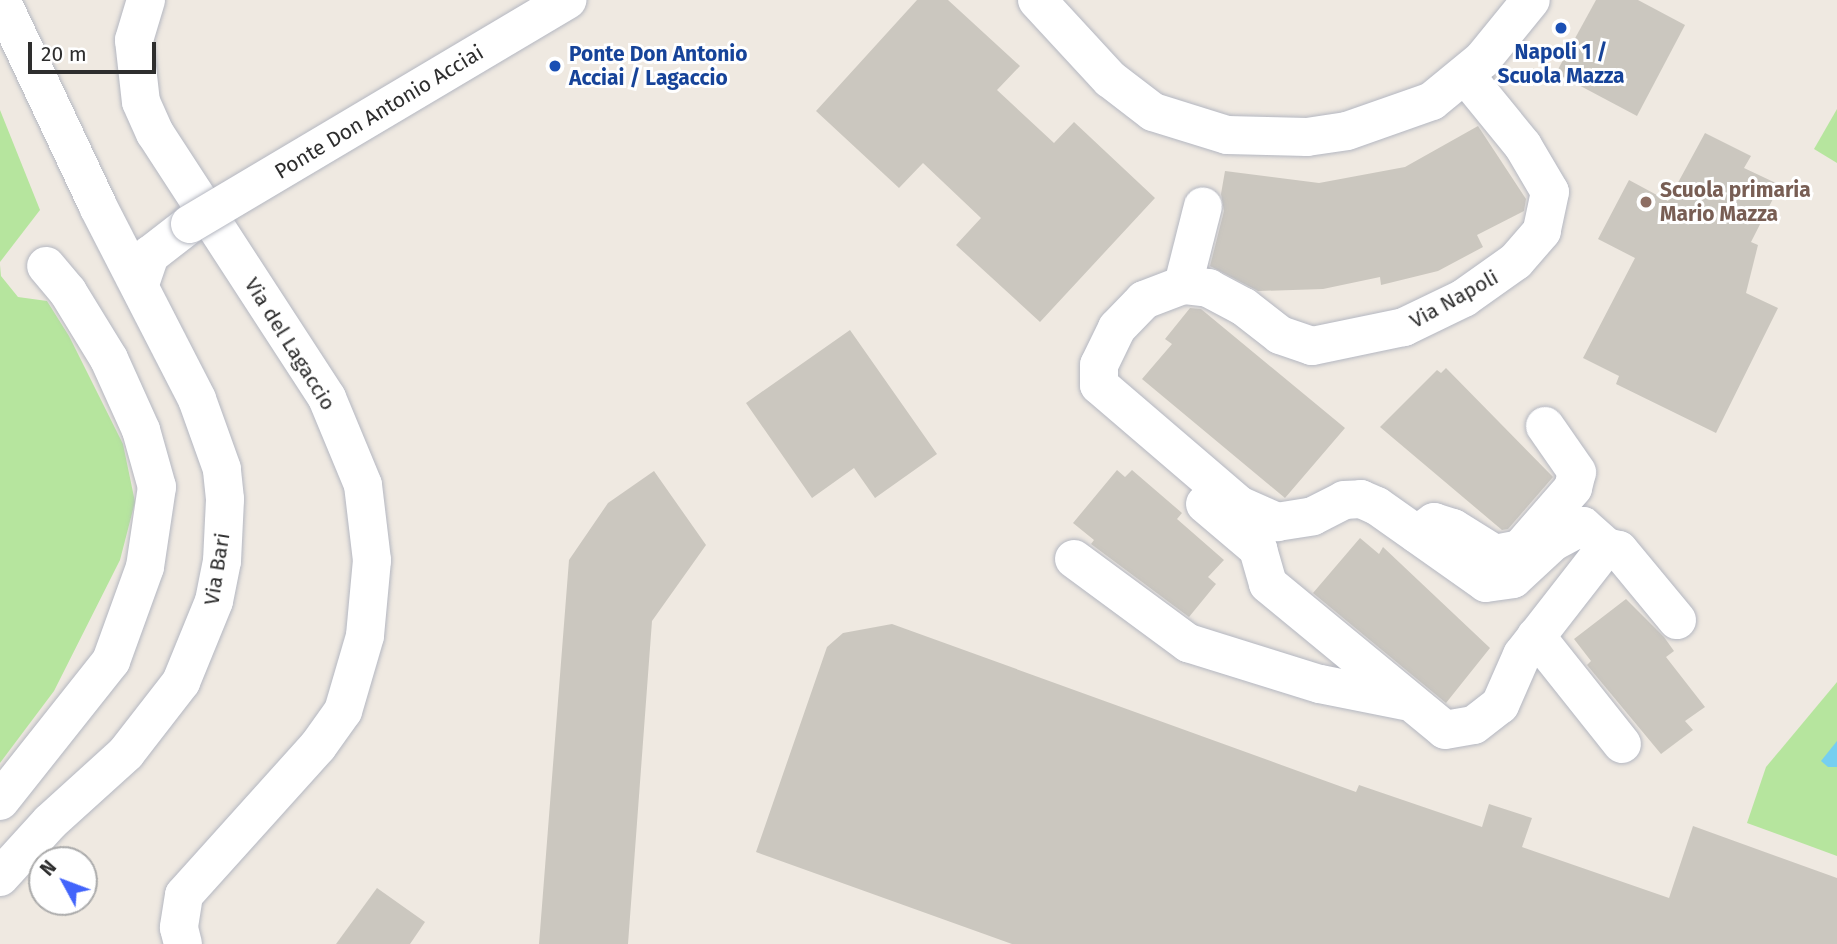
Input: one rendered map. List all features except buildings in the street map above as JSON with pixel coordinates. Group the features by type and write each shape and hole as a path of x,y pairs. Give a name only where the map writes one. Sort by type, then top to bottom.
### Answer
{"street":[{"name":"Via Bari","path":"0,877 155,720 195,655 214,601 225,531 222,469 197,399 1,0"},
{"name":"Via del Lagaccio","path":"146,0 134,40 141,102 155,133 327,398 363,485 372,560 365,636 343,711 318,746 184,895 179,928 183,944"},
{"name":"Ponte Don Antonio Acciai","path":"140,284 150,255 190,224 568,0"},
{"path":"1037,0 1110,79 1153,112 1227,135 1307,136 1347,131 1432,101 1466,76 1531,0"},
{"name":"Via Napoli","path":"1183,285 1209,288 1280,335 1312,346 1404,327 1496,277 1542,232 1549,192 1522,146 1466,76"},
{"path":"1203,206 1183,285 1144,300 1117,328 1099,365 1100,385 1110,398 1239,505 1277,522 1312,516 1344,500 1361,499 1417,534 1486,583 1513,579 1553,542 1583,526 1606,547 1619,550 1677,620"},
{"path":"0,801 111,661 145,567 157,487 141,430 109,359 68,292 46,266"},
{"path":"1103,417 1258,549 1268,584 1445,730 1474,725 1500,705 1536,636 1606,547"},
{"path":"1417,534 1434,522 1453,528 1495,554 1520,549 1573,488 1577,472 1545,426"},
{"path":"1074,559 1188,643 1320,684 1410,702"},
{"path":"1536,636 1622,744"}],"green space":[{"path":"1837,109 1837,163 1814,149"},
{"path":"0,110 40,210 0,262"},
{"path":"0,265 1,276 18,297 47,301 69,336 123,444 135,502 120,560 54,691 0,763"},
{"path":"1837,682 1837,856 1747,823 1766,767"}],"water":[{"path":"1837,741 1837,767 1828,767 1821,761"}],"place":[{"name":"Napoli 1 / Scuola Mazza","path":"1561,28"},
{"name":"Ponte Don Antonio Acciai / Lagaccio","path":"555,66"},
{"name":"Scuola primaria Mario Mazza","path":"1646,202"}]}
